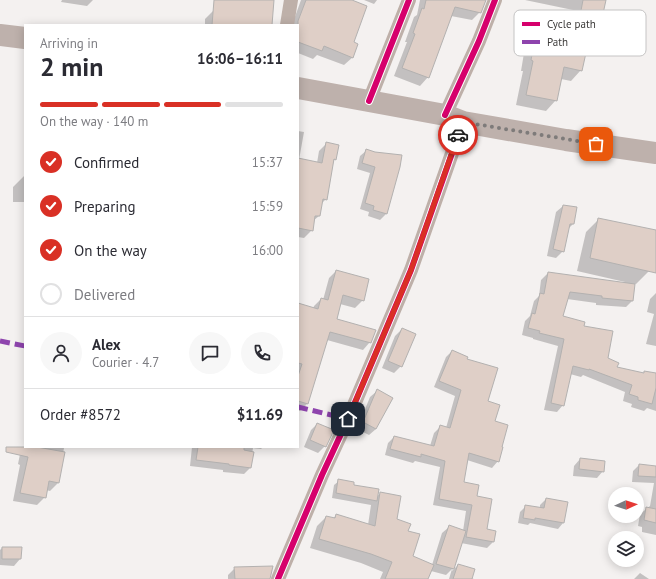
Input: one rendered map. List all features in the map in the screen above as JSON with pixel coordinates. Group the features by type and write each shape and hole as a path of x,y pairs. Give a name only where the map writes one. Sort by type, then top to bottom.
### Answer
{"main road":[{"path":"0,34 24,38"},
{"path":"299,88 566,140 656,153"}],"street":[{"path":"287,24 290,0"},
{"path":"369,101 409,0"},
{"path":"278,579 411,270 454,118 479,41 495,0"}],"building":[{"path":"214,0 274,0 272,24 212,24"},
{"path":"306,0 352,0 367,6 354,42 358,44 353,58 324,46 322,51 299,42 298,21"},
{"path":"426,0 486,0 481,13 455,7 429,78 402,68 415,34 413,33 422,8 424,9"},
{"path":"583,0 606,0 604,10 581,10"},
{"path":"532,56 585,56 582,71 564,67 557,101 526,95 533,61 531,60"},
{"path":"326,142 339,145 336,160 334,159 327,200 323,199 320,216 315,216 313,231 299,228 299,158 322,163"},
{"path":"366,149 375,152 402,155 387,214 373,210 374,206 365,203 375,167 362,163"},
{"path":"563,205 577,207 574,224 570,224 564,252 553,249"},
{"path":"598,218 656,230 656,273 590,258"},
{"path":"336,270 369,279 364,301 343,295 337,319 376,330 371,343 330,332 308,404 299,401 299,373 302,364 299,363 299,303 318,309 321,298 328,300"},
{"path":"548,272 635,284 633,301 602,298 602,296 570,292 563,316 585,322 584,326 613,331 608,358 619,363 617,367 644,373 644,371 656,373 656,388 652,404 638,400 638,397 629,394 632,385 589,369 573,366 564,406 551,403 564,339 539,333 540,331 528,328 532,313 535,314 540,293 544,294"},
{"path":"402,328 416,334 402,367 388,361"},
{"path":"452,350 468,357 467,359 498,368 488,401 500,405 495,421 508,425 499,462 469,453 464,482 479,485 477,496 492,499 487,529 496,531 494,542 466,537 472,505 439,499 445,461 421,454 421,457 390,449 394,436 434,446 440,425 450,428 461,390 439,381"},
{"path":"377,389 393,398 376,429 363,422"},
{"path":"317,423 334,430 326,447 310,440"},
{"path":"6,447 24,447 43,448 65,452 59,483 49,481 46,498 20,493 28,457 6,452"},
{"path":"198,448 244,448 244,450 254,452 251,468 196,460"},
{"path":"580,458 605,461 604,472 579,469"},
{"path":"639,464 656,466 656,477 638,476"},
{"path":"338,479 354,482 354,485 379,489 377,501 336,493"},
{"path":"380,492 401,496 397,519 411,524 408,531 420,534 413,556 434,565 428,579 385,579 392,562 371,554 319,539 326,516 335,518 336,514 375,526"},
{"path":"546,498 568,502 564,523 535,518 535,520 523,518 525,505 544,508"},
{"path":"646,507 656,509 656,523 644,520"},
{"path":"449,525 466,531 454,569 436,564"},
{"path":"2,547 22,547 21,559 2,559"},
{"path":"458,564 475,569 472,579 453,579"},
{"path":"273,566 270,579 235,579 234,567"}],"marked path":[{"path":"0,341 24,346"},
{"path":"299,407 348,419"}],"cycle path":[{"path":"369,101 409,0"},
{"path":"445,115 479,41 495,0"},
{"path":"278,579 411,270 463,122"}],"way so far":[{"path":"458,135 463,122 596,144"}],"route":[{"path":"348,419 411,270 458,135"}]}
